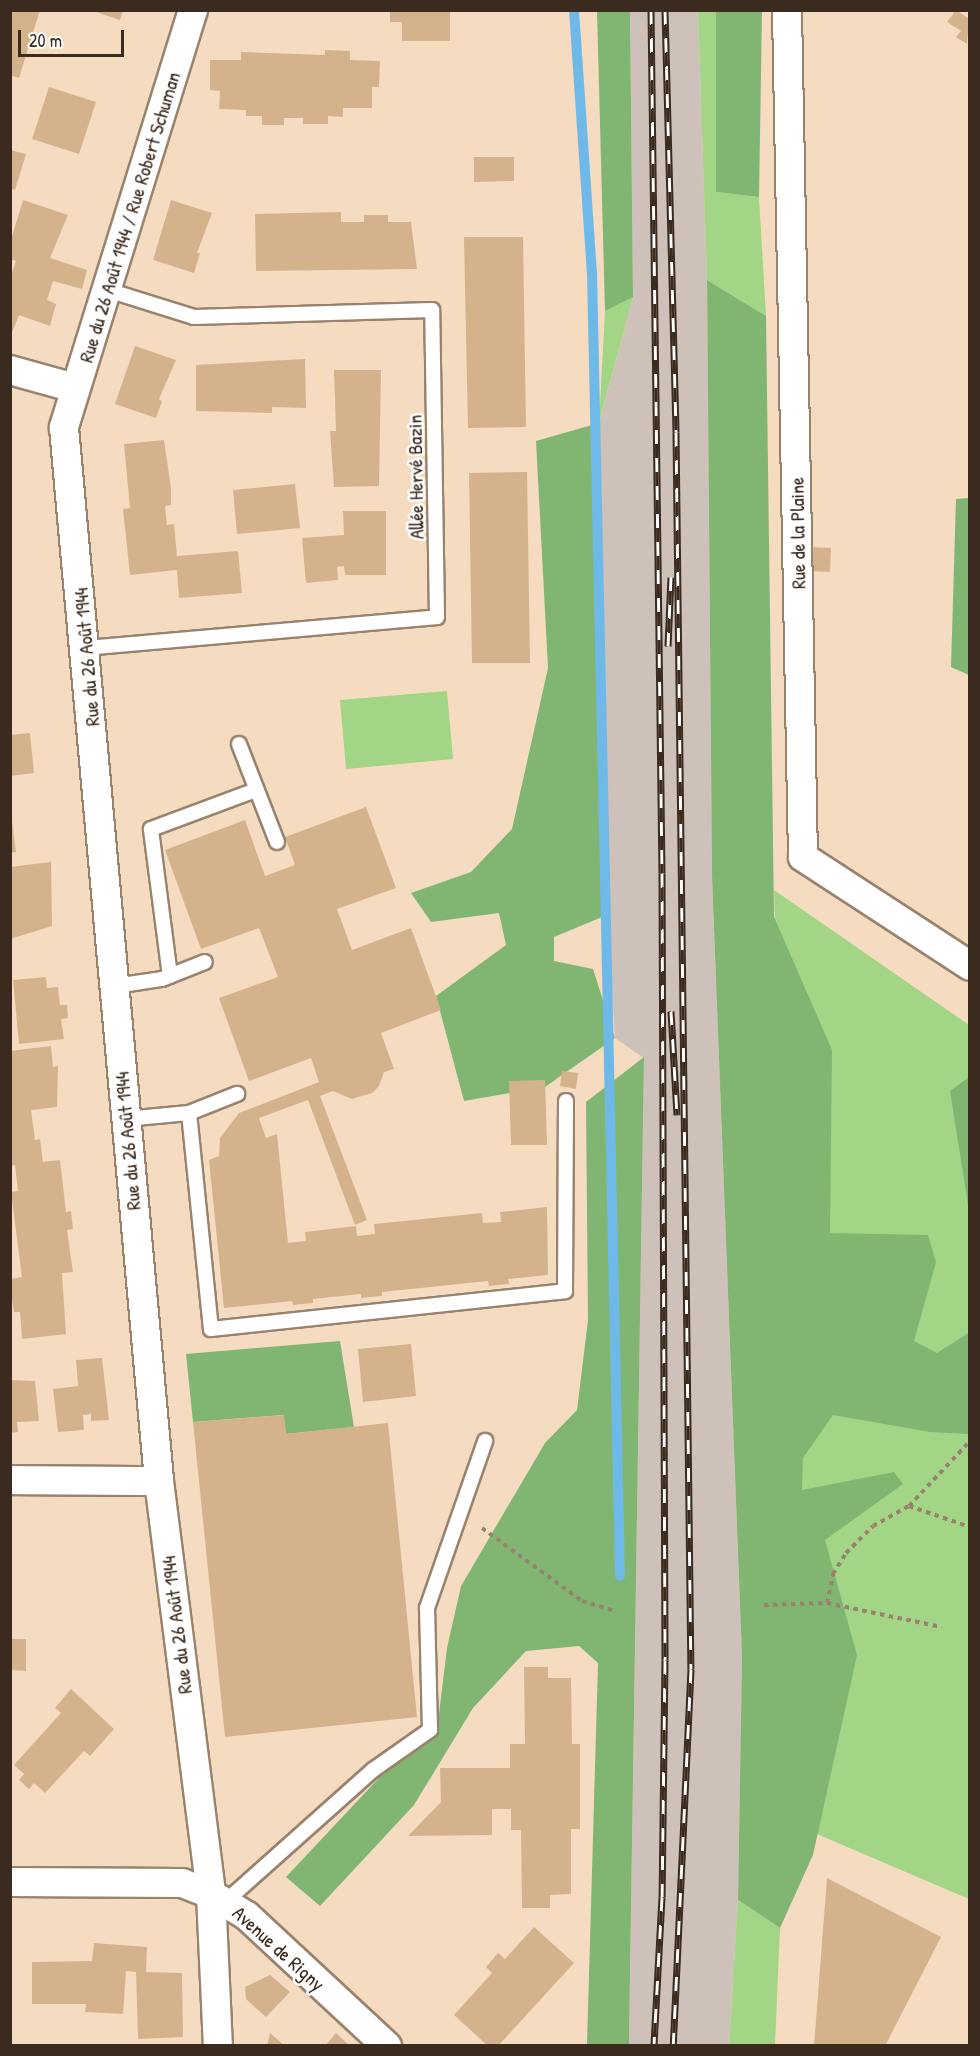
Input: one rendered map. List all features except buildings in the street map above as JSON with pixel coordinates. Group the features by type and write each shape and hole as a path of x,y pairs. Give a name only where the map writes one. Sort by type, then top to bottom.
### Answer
{"street":[{"name":"Rue du 26 Août 1944 / Rue Robert Schuman","path":"75,388 108,290 193,10"},
{"name":"Rue de la Plaine","path":"787,10 803,857 969,966"},
{"path":"10,370 75,388"},
{"name":"Rue du 26 Août 1944","path":"75,388 64,428 159,1481 219,1897 218,2046"},
{"path":"10,1480 159,1481"},
{"name":"Avenue de Rigny","path":"10,1882 182,1883 219,1897 387,2046"}],"lane":[{"name":"Allée Hervé Bazin","path":"85,648 437,617 432,310 194,317 108,290"},
{"path":"239,744 277,842"},
{"path":"170,976 151,829 256,790"},
{"path":"115,986 170,976 206,963"},
{"path":"125,1119 189,1113 237,1094"},
{"path":"189,1113 211,1329 565,1292 566,1101"},
{"path":"219,1897 373,1770 430,1730 427,1608 485,1441"}],"path":[{"path":"827,1603 832,1574 846,1553 873,1526 909,1506 969,1441"},
{"path":"909,1506 969,1527"},
{"path":"461,1512 582,1601 615,1611"},
{"path":"764,1605 827,1603 942,1628"}],"shaded area":[{"path":"630,11 698,11 707,280 712,876 742,1657 738,1900 729,2045 629,2045 644,1058 615,1038 607,915 599,424 633,297"}],"green space":[{"path":"597,11 630,11 633,297 605,311"},
{"path":"698,11 725,11 716,192 759,197 766,316 707,280"},
{"path":"716,11 762,11 759,197 716,192"},
{"path":"707,280 766,316 774,917 832,1050 830,1233 928,1235 936,1262 914,1341 937,1353 970,1332 969,1434 930,1432 833,1415 803,1458 802,1490 894,1472 903,1484 825,1540 857,1655 813,1855 780,1928 738,1900 742,1657 712,876"},
{"path":"633,297 599,423 605,311"},
{"path":"599,423 607,915 554,937 554,961 593,969 615,1038 545,1087 464,1101 436,996 506,945 499,913 431,922 411,893 471,872 512,829 548,668 536,441"},
{"path":"970,498 969,675 951,667 956,499"},
{"path":"447,691 453,759 346,769 340,700"},
{"path":"774,890 969,1025 969,1899 798,1826"},
{"path":"644,1057 629,2045 587,2045 598,1663 579,1646 526,1651 473,1708 414,1805 320,1906 286,1877 439,1714 447,1648 461,1586 545,1443 577,1410 588,1320 586,1102"},
{"path":"969,1077 969,1211 950,1091"},
{"path":"340,1341 354,1427 286,1434 283,1415 193,1422 186,1354"},
{"path":"738,1900 780,1928 775,2045 729,2046"}],"waterway":[{"path":"574,10 592,272 620,1576"}],"railway":[{"path":"651,10 662,873 665,1660 662,1897 654,2046"},
{"path":"665,10 676,432 691,1669 673,2046"},
{"path":"668,646 671,577"},
{"path":"671,1011 677,1115"}]}
